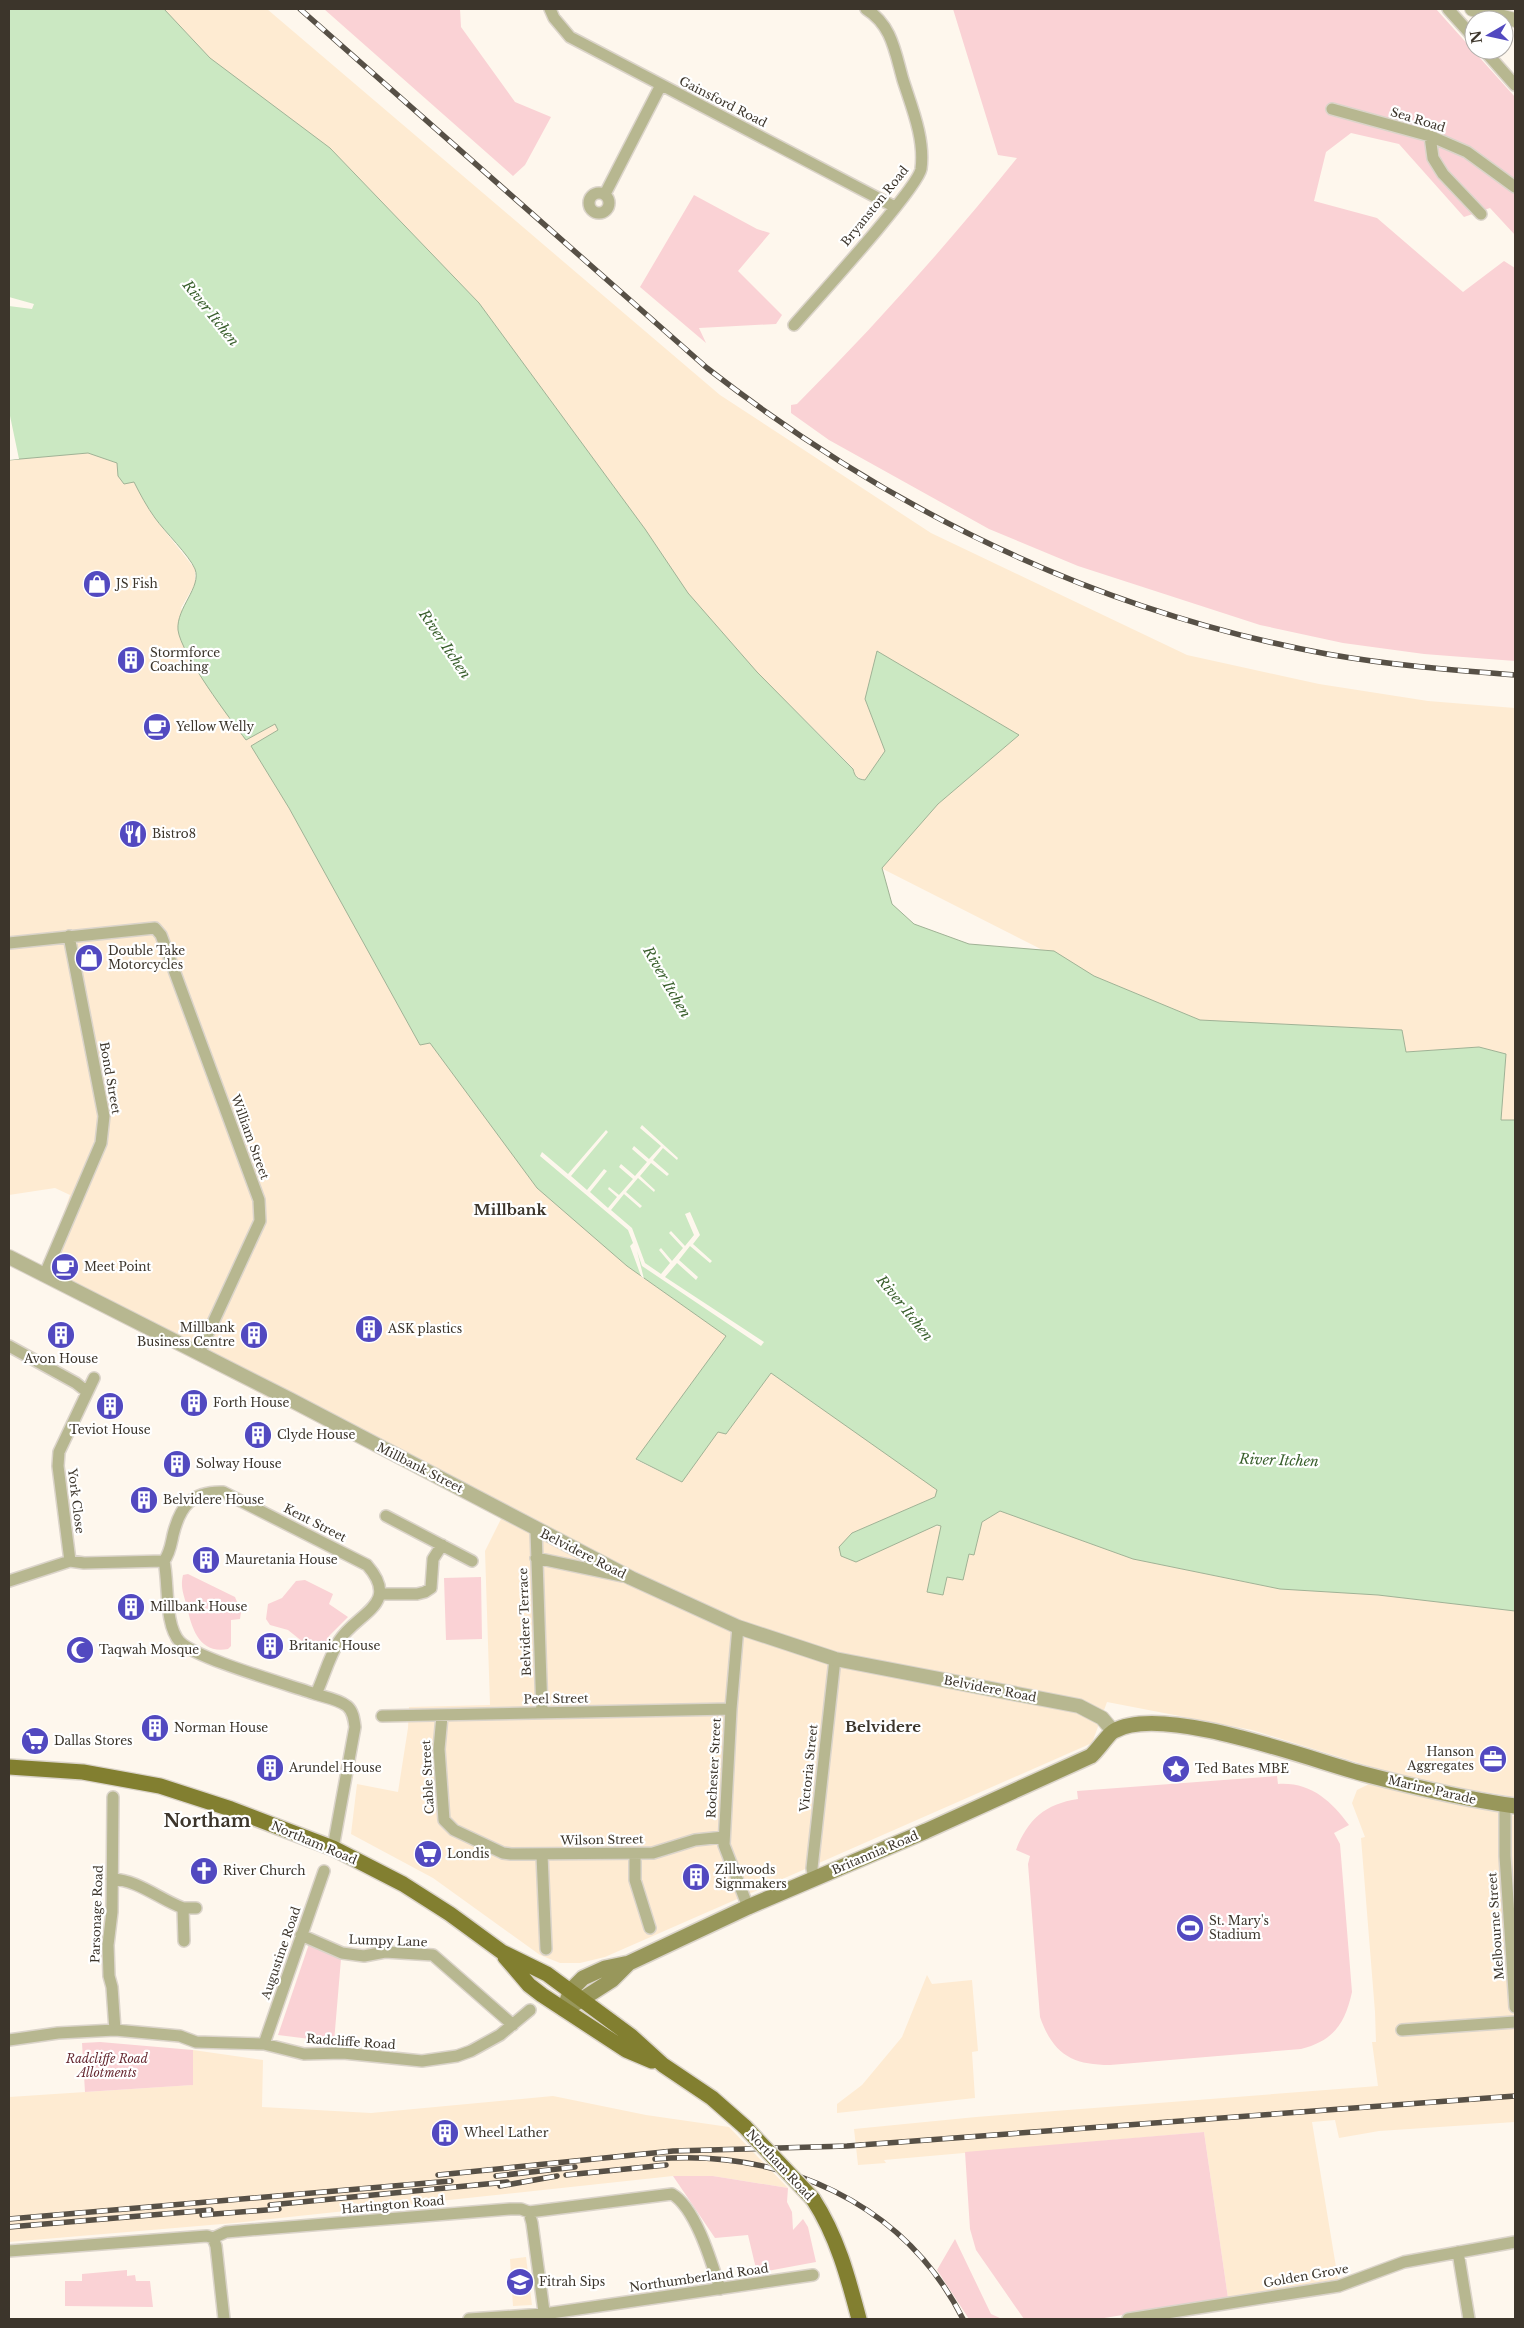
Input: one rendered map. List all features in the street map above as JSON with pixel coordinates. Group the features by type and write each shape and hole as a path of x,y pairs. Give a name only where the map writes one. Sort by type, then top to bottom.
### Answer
{"main road":[{"name":"Marine Parade","path":"1113,1731 1130,1726 1153,1724 1220,1731 1350,1770 1459,1797 1510,1805"},
{"name":"Britannia Road","path":"571,1990 583,1978 605,1968 629,1963 748,1907 926,1831 1092,1756 1113,1731"},
{"name":"Northam Road","path":"12,1766 83,1772 160,1786 232,1809 333,1848 403,1884 465,1924 502,1952 539,1970 571,1990 631,2036 663,2065 712,2098 745,2127 813,2199 838,2248 859,2319"},
{"name":"Northam Road","path":"502,1952 529,1985 626,2050 663,2065"},
{"name":"Britannia Road","path":"564,2009 583,2000 612,1980 629,1963"},
{"path":"564,2009 571,1990"},
{"name":"Northam Road","path":"853,2319 854,2298"}],"street":[{"name":"Gainsford Road","path":"550,9 554,18 570,37 895,206"},
{"name":"Bryanston Road","path":"794,325 895,206 921,172 922,155 919,134 889,31 878,16 866,9"},
{"path":"1448,9 1464,27"},
{"path":"1493,60 1515,85"},
{"path":"605,194 661,85"},
{"name":"Sea Road","path":"1332,109 1430,136 1467,152 1515,187"},
{"path":"1430,136 1434,158 1443,174 1481,214"},
{"name":"William Street","path":"69,936 155,928 161,935 259,1200 260,1221 199,1353"},
{"path":"9,943 69,936"},
{"name":"Bond Street","path":"45,1274 102,1143 104,1116 69,936"},
{"name":"Millbank Street","path":"9,1258 45,1274 199,1353 536,1530"},
{"path":"9,1346 76,1383 86,1391"},
{"name":"York Close","path":"70,1561 58,1466 59,1452 86,1391 94,1378"},
{"name":"Kent Street","path":"164,1560 168,1555 174,1531 186,1503 206,1491 223,1492 367,1565 375,1574 380,1594"},
{"path":"386,1516 472,1561"},
{"name":"Belvidere Terrace","path":"536,1530 542,1713"},
{"name":"Belvidere Road","path":"536,1530 631,1578 738,1627 835,1660 1079,1706 1102,1718 1113,1731"},
{"path":"316,1694 339,1642 347,1631 369,1613 380,1594 425,1592 431,1588 433,1559 442,1546"},
{"name":"Belvidere Road","path":"536,1558 631,1578"},
{"path":"9,1581 70,1561 84,1563 164,1560 168,1576 171,1623 173,1631 180,1642 195,1652 346,1706 351,1711 355,1727 333,1848"},
{"name":"Rochester Street","path":"738,1627 731,1709 724,1837 726,1854 748,1907"},
{"name":"Victoria Street","path":"814,1879 812,1868 835,1660"},
{"name":"Peel Street","path":"382,1716 731,1709"},
{"name":"Cable Street","path":"442,1716 439,1749 444,1820 454,1830 502,1853 542,1855"},
{"name":"Parsonage Road","path":"114,1797 109,1976 112,1986 115,2030"},
{"name":"Melbourne Street","path":"1510,1805 1504,1843 1515,2007"},
{"path":"1504,1843 1515,1835"},
{"name":"Wilson Street","path":"542,1855 635,1854 663,1851 695,1840 724,1837"},
{"path":"635,1854 635,1880 650,1928"},
{"path":"542,1855 546,1949"},
{"name":"Augustine Road","path":"264,2044 324,1871"},
{"path":"112,1879 130,1881 160,1898 183,1908 196,1908"},
{"path":"183,1908 184,1940"},
{"name":"Lumpy Lane","path":"301,1935 342,1953 364,1956 385,1952 433,1956 513,2025"},
{"name":"Radcliffe Road","path":"9,2040 115,2030 180,2036 196,2042 264,2044 304,2054 342,2053 422,2061 457,2056 486,2044 530,2010"},
{"path":"1402,2030 1515,2022"},
{"name":"Hartington Road","path":"9,2251 207,2236 213,2238 226,2232 510,2209 521,2209 529,2212 672,2194 679,2198 704,2239 720,2290"},
{"path":"529,2212 544,2316"},
{"path":"213,2238 224,2319"},
{"name":"Golden Grove","path":"1128,2319 1339,2286 1404,2262 1515,2242"},
{"path":"1458,2252 1469,2319"},
{"name":"Northumberland Road","path":"469,2319 544,2316 813,2276"}],"shaded area":[{"path":"164,9 267,9 720,395 931,533 1187,655 1319,684 1428,701 1515,708 1515,1120 1501,1120 1506,1054 1479,1047 1406,1052 1402,1030 1200,1020 1094,976 881,868 938,804 1019,735 865,699 885,751 865,780 855,776 853,768 757,672 688,593 645,529 479,303 330,148 210,58"},
{"path":"88,453 117,463 118,476 124,484 133,481 153,516 195,569 195,584 181,608 246,740 275,723 279,730 251,746 289,808 420,1045 430,1043 537,1188 627,1266 726,1336 636,1460 682,1482 718,1431 726,1434 771,1373 938,1490 935,1497 852,1533 942,1526 928,1592 947,1577 969,1553 974,1554 982,1522 1000,1511 1133,1559 1280,1589 1378,1595 1515,1611 1515,1797 1417,1781 1252,1730 1107,1702 1092,1743 605,1957 580,1963 560,1963 540,1955 433,1878 351,1834 357,1784 398,1792 408,1728 409,1707 490,1705 485,1551 502,1517 40,1281 70,1195 55,1188 9,1195 9,460"},
{"path":"1369,1784 1515,1816 1515,2122 1379,2131 1339,2138 1335,2120 1312,2122 1338,2279 1228,2298 1204,2132 884,2160 886,2163 858,2165 854,2129 976,2117 1378,2086 1372,2042 1376,2042 1375,2012 1361,1838 1365,1837 1352,1803 1357,1790"},
{"path":"927,1975 932,1984 972,1980 978,2051 972,2052 975,2098 837,2113 837,2104 862,2085 902,2037"},
{"path":"193,2050 263,2060 262,2107 371,2113 553,2096 646,2115 729,2127 788,2188 713,2176 673,2176 234,2223 9,2242 9,2097 192,2085"},
{"name":"Fitrah Sips","path":"526,2257 532,2305 513,2306 510,2259"}],"green space":[{"path":"324,9 460,9 461,27 515,102 551,117 525,165 513,176"},
{"path":"953,9 1436,9 1464,40 1464,60 1482,60 1515,97 1515,235 1490,208 1464,217 1399,144 1351,133 1326,152 1314,201 1377,218 1463,292 1504,261 1515,268 1515,661 1424,654 1343,643 1260,625 1078,566 989,529 829,440 791,413 791,405 797,404 883,315 938,253 1017,158 998,155"},
{"path":"694,195 757,229 770,233 738,271 782,315 776,324 699,328 706,343 640,287"},
{"path":"188,1574 235,1597 241,1612 240,1619 231,1620 231,1646 228,1649 218,1650 210,1648 198,1638 191,1624 182,1588 183,1575"},
{"path":"481,1577 482,1639 446,1640 444,1578"},
{"path":"305,1580 333,1594 329,1604 348,1617 329,1636 322,1652 313,1650 288,1630 270,1625 266,1619 268,1604 282,1598 296,1581"},
{"name":"St. Mary's Stadium","path":"1277,1776 1278,1784 1300,1786 1319,1795 1335,1808 1349,1825 1334,1833 1340,1844 1352,1992 1346,2013 1336,2030 1312,2046 1301,2049 1110,2065 1085,2063 1066,2055 1051,2040 1040,2017 1028,1864 1030,1856 1016,1850 1032,1822 1047,1809 1066,1801 1078,1799 1077,1791"},
{"path":"309,1944 341,1959 334,2042 278,2035"},
{"name":"Radcliffe Road Allotments","path":"100,2042 193,2050 193,2085 85,2092 82,2043"},
{"path":"1204,2132 1228,2298 1098,2319 1024,2319 976,2250 970,2229 965,2152"},
{"path":"673,2176 713,2176 788,2188 787,2202 792,2212 793,2230 803,2219 808,2227 816,2262 757,2273 748,2235 715,2238"},
{"path":"955,2239 991,2314 1002,2319 969,2319 937,2270"},
{"path":"127,2270 127,2276 135,2275 136,2281 150,2281 153,2307 65,2306 65,2281 82,2281 82,2274"}],"water":[{"name":"River Itchen","path":"9,9 164,9 210,58 330,148 479,303 645,529 688,593 757,672 853,769 858,778 865,780 885,751 865,699 877,651 1019,735 938,804 882,868 892,904 914,924 969,944 1054,951 1094,976 1200,1020 1402,1030 1406,1052 1479,1047 1506,1054 1501,1120 1515,1120 1515,1611 1378,1595 1280,1589 1133,1559 1000,1511 982,1522 974,1555 969,1554 963,1580 947,1577 943,1595 927,1592 941,1526 937,1525 856,1562 841,1556 839,1547 852,1533 935,1497 937,1490 771,1373 726,1434 718,1432 682,1482 636,1459 726,1336 627,1266 537,1188 430,1043 420,1045 289,808 251,746 278,730 275,724 246,740 207,686 181,641 178,622 195,583 195,569 188,557 155,518 134,482 124,484 118,476 117,463 88,453 9,460"}],"pier":[{"path":"9,297 34,304 32,309 9,306"},
{"path":"9,411 19,459 9,460"},
{"path":"642,1125 678,1158 677,1160 663,1148 653,1160 669,1174 667,1176 651,1163 640,1176 655,1190 654,1192 638,1178 626,1192 642,1206 640,1208 624,1194 611,1210 632,1228 645,1263 661,1274 670,1263 659,1250 661,1248 672,1261 683,1248 669,1233 671,1231 685,1246 694,1235 685,1214 690,1212 700,1235 693,1244 712,1261 710,1263 690,1246 679,1260 698,1277 696,1280 677,1263 665,1277 764,1342 761,1346 642,1266 637,1251 644,1279 641,1276 630,1246 633,1243 628,1230 540,1156 542,1152 568,1174 606,1130 608,1132 571,1176 587,1190 604,1169 607,1171 590,1192 608,1208 617,1197 608,1189 609,1187 619,1195 633,1179 619,1167 621,1164 635,1176 647,1162 632,1149 634,1146 649,1159 661,1146 640,1128"}],"railway":[{"path":"300,9 707,368 777,420 849,467 924,510 1000,549 1078,583 1159,611 1242,635 1350,658 1421,667 1515,675"},
{"path":"438,2175 673,2151 847,2146 1515,2096"},
{"path":"655,2159 702,2158 748,2163 793,2174 834,2191 873,2214 908,2243 938,2278 963,2319"},
{"path":"566,2175 666,2165"},
{"path":"496,2176 575,2167"},
{"path":"500,2186 557,2176"},
{"path":"9,2219 451,2181"},
{"path":"270,2205 507,2182"},
{"path":"202,2215 279,2209"},
{"path":"9,2227 211,2210"}],"place":[{"name":"JS Fish","path":"97,584"},
{"name":"Stormforce Coaching","path":"131,660"},
{"name":"Yellow Welly","path":"157,727"},
{"name":"Bistro8","path":"133,834"},
{"name":"Double Take Motorcycles","path":"89,958"},
{"name":"Meet Point","path":"65,1267"},
{"name":"ASK plastics","path":"369,1329"},
{"name":"Avon House","path":"61,1335"},
{"name":"Millbank Business Centre","path":"254,1335"},
{"name":"Forth House","path":"194,1403"},
{"name":"Teviot House","path":"110,1406"},
{"name":"Clyde House","path":"258,1435"},
{"name":"Solway House","path":"177,1464"},
{"name":"Belvidere House","path":"144,1500"},
{"name":"Mauretania House","path":"206,1560"},
{"name":"Millbank House","path":"131,1607"},
{"name":"Britanic House","path":"270,1646"},
{"name":"Taqwah Mosque","path":"80,1650"},
{"name":"Norman House","path":"155,1728"},
{"name":"Dallas Stores","path":"35,1741"},
{"name":"Hanson Aggregates","path":"1493,1759"},
{"name":"Arundel House","path":"270,1768"},
{"name":"Ted Bates MBE","path":"1176,1769"},
{"name":"Londis","path":"428,1854"},
{"name":"River Church","path":"204,1871"},
{"name":"Zillwoods Signmakers","path":"696,1877"},
{"name":"St. Mary's Stadium","path":"1190,1928"},
{"name":"Wheel Lather","path":"445,2133"},
{"name":"Fitrah Sips","path":"520,2282"}],"district":[{"name":"Millbank","path":"510,1210"},
{"name":"Belvidere","path":"883,1727"},
{"name":"Northam","path":"207,1821"}]}
